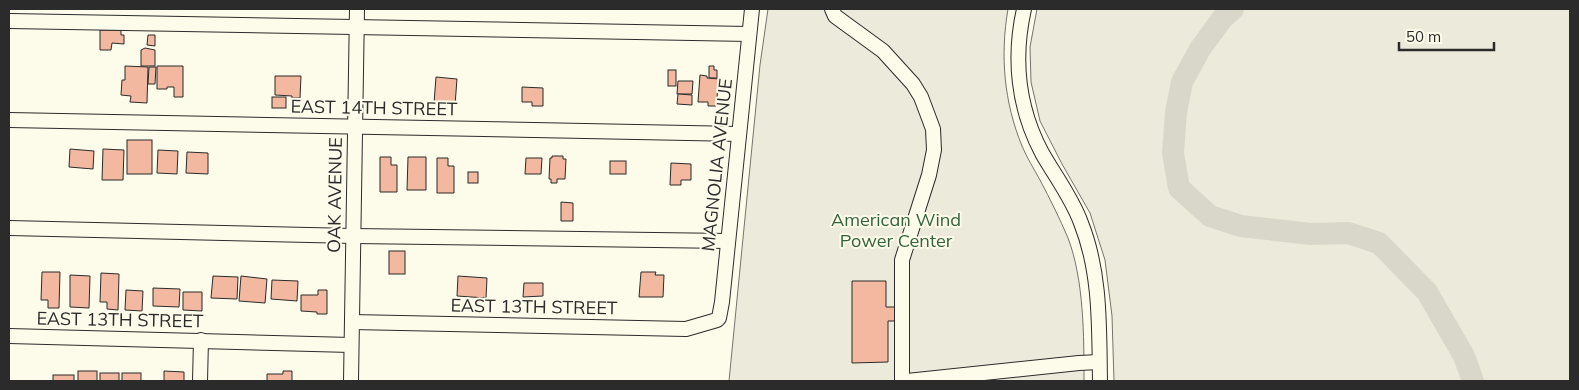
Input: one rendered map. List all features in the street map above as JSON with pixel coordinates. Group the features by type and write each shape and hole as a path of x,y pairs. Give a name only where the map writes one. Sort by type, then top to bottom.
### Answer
{"street":[{"name":"OAK AVENUE","path":"351,381 357,9"},
{"name":"MAGNOLIA AVENUE","path":"714,321 718,318 722,302 752,9"},
{"path":"832,9 835,16 883,51 913,84 921,97 933,129 934,150 929,175 902,260 902,381"},
{"path":"1024,9 1020,25 1017,55 1024,107 1042,152 1081,223 1090,252 1096,288 1100,381"},
{"path":"9,21 749,34"},
{"name":"EAST 14TH STREET","path":"9,120 739,134"},
{"path":"9,228 353,236 728,241"},
{"name":"EAST 13TH STREET","path":"352,322 686,328 714,321"},
{"name":"EAST 13TH STREET","path":"9,336 351,345"},
{"path":"200,381 201,340"},
{"path":"907,381 1100,362"}],"green space":[{"name":"American Wind Power Center","path":"768,9 1008,9 1004,61 1011,113 1022,146 1058,216 1073,254 1082,309 1084,381 729,381 760,65"},
{"path":"1037,9 1570,9 1570,381 1114,381 1112,316 1105,260 1090,213 1040,121 1031,82 1030,47"}],"building":[{"path":"100,30 121,30 121,35 124,35 124,44 112,43 111,50 100,50"},
{"path":"148,35 155,35 155,46 147,45"},
{"path":"145,48 155,50 155,66 141,66 141,50"},
{"path":"125,66 148,67 147,103 130,102 131,96 121,95 122,80 125,80"},
{"path":"157,66 183,66 183,97 174,97 174,87 157,89"},
{"path":"709,66 714,66 714,70 717,70 717,78 709,78"},
{"path":"149,67 156,67 155,84 148,84"},
{"path":"668,70 676,70 676,86 668,86"},
{"path":"700,75 719,79 716,106 708,106 708,102 698,102"},
{"path":"275,76 301,76 300,98 275,95"},
{"path":"436,77 457,79 455,105 434,103"},
{"path":"678,81 693,81 692,94 677,94"},
{"path":"522,87 543,88 543,106 532,106 532,102 522,102"},
{"path":"678,94 692,95 692,105 677,104"},
{"path":"272,97 286,97 286,108 272,108"},
{"path":"127,140 152,140 152,174 127,174"},
{"path":"70,149 94,151 93,169 69,167"},
{"path":"103,149 124,150 123,180 102,180"},
{"path":"158,150 178,151 177,174 157,173"},
{"path":"187,152 208,153 208,174 186,173"},
{"path":"552,156 563,156 563,159 566,159 565,179 557,179 557,183 551,183 551,179 549,179 550,158"},
{"path":"380,157 391,157 391,165 397,165 397,192 380,192"},
{"path":"408,157 426,157 426,190 407,190"},
{"path":"437,158 448,158 448,166 454,166 454,193 437,193"},
{"path":"526,158 542,158 541,174 525,174"},
{"path":"610,161 626,161 626,174 610,174"},
{"path":"671,163 691,164 691,180 681,180 681,185 670,185"},
{"path":"468,172 478,172 478,183 468,183"},
{"path":"561,202 573,203 573,221 561,221"},
{"path":"389,251 405,251 405,274 389,274"},
{"path":"42,272 60,272 59,308 48,308 48,300 41,300"},
{"path":"641,272 656,272 655,275 664,275 663,297 639,297"},
{"path":"101,273 119,274 118,310 107,309 107,302 100,302"},
{"path":"70,275 90,276 89,308 70,307"},
{"path":"213,276 238,277 237,299 211,298"},
{"path":"241,276 267,279 265,303 239,301"},
{"path":"458,276 487,278 486,298 457,296"},
{"path":"272,280 298,281 297,301 271,299"},
{"path":"852,281 886,281 886,307 896,307 896,321 888,321 888,362 852,363"},
{"path":"524,283 543,283 543,296 523,297"},
{"path":"153,288 180,289 179,307 153,306"},
{"path":"126,290 143,291 142,311 125,310"},
{"path":"318,290 327,290 327,314 301,311 301,295 318,295"},
{"path":"183,292 202,292 202,311 183,310"},
{"path":"78,371 97,371 97,381 78,381"},
{"path":"164,371 184,372 184,381 164,381"},
{"path":"283,371 292,371 292,381 267,381 267,374 283,374"},
{"path":"100,373 119,373 119,381 100,381"},
{"path":"122,373 141,373 141,381 122,381"},
{"path":"53,375 74,375 74,381 53,381"}],"waterway":[{"path":"1233,9 1222,19 1200,49 1182,82 1176,112 1173,153 1179,188 1210,216 1241,226 1311,234 1348,233 1379,243 1427,292 1464,356 1473,381"}]}
